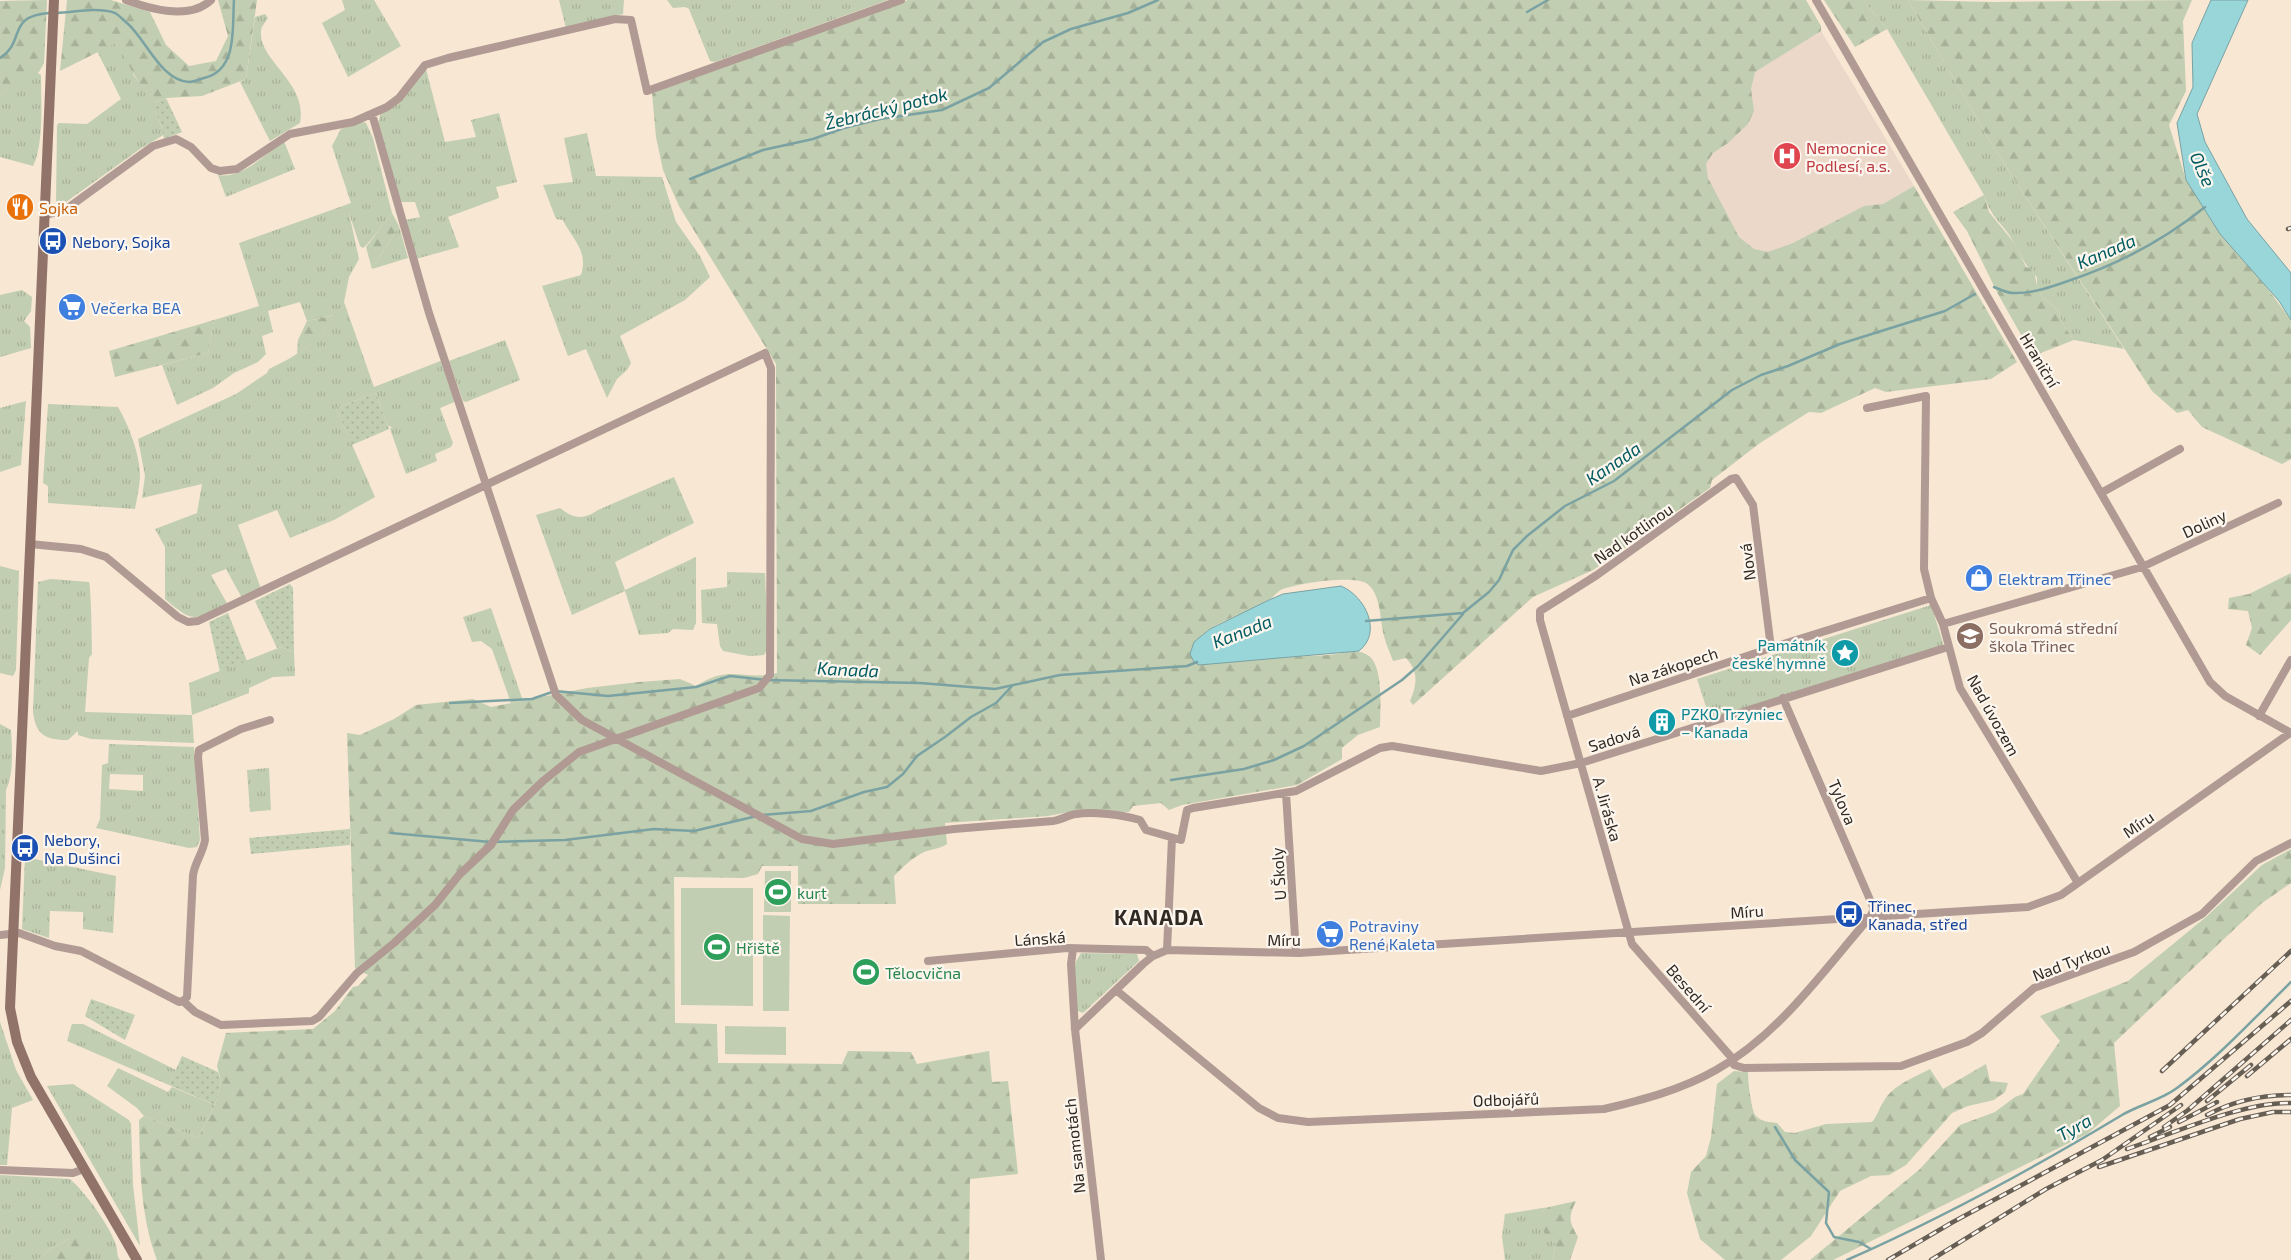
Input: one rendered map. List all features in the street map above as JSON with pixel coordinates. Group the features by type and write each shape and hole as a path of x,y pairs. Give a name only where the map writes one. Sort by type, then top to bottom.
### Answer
{"main road":[{"path":"54,0 10,1008 17,1042 31,1077 137,1260"}],"street":[{"path":"126,0 155,8 178,11 198,8 211,0"},
{"path":"45,215 65,210 153,146 166,141 176,139 184,142 211,168 220,172 230,171 245,164 290,134 336,127 372,114 399,98 425,65 430,63 615,19 631,20 647,92 901,0"},
{"name":"Hraniční","path":"1816,0 2210,682 2225,696 2291,733"},
{"path":"372,114 429,313 556,695 582,720 802,840 833,844 954,829 1064,820 1075,814 1126,816 1140,820 1146,830 1172,838 1168,950"},
{"path":"0,935 13,933 81,951 180,1002 183,1001 195,1012 221,1025 312,1021 320,1017 357,973 394,943 434,905 490,845 513,810 543,781 579,752 759,688 770,675 771,368 765,353 198,621 188,622 178,617 106,557 81,549 30,544"},
{"name":"Nad úvozem","path":"1867,408 1926,396 1924,568 1931,598 1943,624 1960,688 2078,884"},
{"path":"2100,494 2180,449"},
{"name":"Nad kotlinou","path":"1543,607 1597,575 1731,479 1736,478"},
{"name":"Nová","path":"1736,478 1753,505 1771,648"},
{"name":"Doliny","path":"1943,624 2142,567 2278,503"},
{"name":"Na zákopech","path":"1567,716 1771,648 1931,598"},
{"name":"A. Jiráska","path":"1543,607 1540,611 1540,620 1629,932"},
{"name":"Sadová","path":"1172,838 1181,840 1187,810 1296,791 1380,748 1392,746 1541,771 1581,763 1948,647"},
{"path":"2259,716 2291,660"},
{"name":"Tylova","path":"1783,698 1874,909 1870,917"},
{"path":"183,1001 187,997 193,875 198,858 204,849 205,840 199,750 242,729 270,720"},
{"name":"Míru","path":"1153,956 1168,950 1296,953 2028,907 2061,895 2078,884 2291,733"},
{"name":"U Školy","path":"1286,793 1296,953"},
{"name":"Nad Tyrkou","path":"1732,1058 1734,1065 1744,1068 1901,1066 1921,1060 1974,1038 2034,988 2134,952 2202,914 2256,861 2291,843"},
{"name":"Odbojářů","path":"1116,990 1259,1108 1284,1119 1318,1121 1604,1109 1647,1099 1687,1084 1716,1070 1772,1029 1870,917"},
{"name":"Besední","path":"1629,932 1632,944 1732,1058"},
{"name":"Lánská","path":"928,962 1073,949 1146,950 1153,956"},
{"name":"Na samotách","path":"1073,949 1071,964 1075,1029 1101,1260"},
{"path":"1075,1029 1153,956"},
{"path":"0,1170 67,1174 84,1169"}],"shaded area":[{"name":"Nemocnice Podlesí, a.s.","path":"1821,31 1914,186 1753,282 1661,127"}],"green space":[{"path":"47,0 44,63 39,72 0,95 0,1"},
{"path":"67,0 111,0 150,12 166,45 189,66 216,61 228,36 218,0 257,0 246,79 202,96 166,98 151,104 116,43 60,71"},
{"path":"342,0 374,0 401,46 348,77 322,23 345,10"},
{"path":"559,0 624,0 623,14 566,28"},
{"path":"667,0 888,0 715,62 710,61 689,9 685,7 673,8"},
{"path":"908,0 1806,0 1821,26 1821,31 1755,72 1751,89 1754,111 1748,124 1728,143 1713,153 1706,164 1708,178 1739,237 1754,249 1768,252 1793,243 1864,206 1883,204 1914,186 2017,362 1991,379 1886,392 1875,388 1821,413 1809,412 1760,443 1712,480 1710,488 1593,570 1533,597 1413,705 1410,701 1415,684 1413,668 1406,658 1393,661 1384,636 1375,593 1366,583 1338,580 1313,582 1291,587 1281,590 1259,606 1213,627 1195,643 1190,654 1294,656 1329,655 1355,651 1365,653 1374,662 1380,689 1380,727 1358,735 1342,748 1342,759 1297,785 1182,805 1169,810 1161,803 1133,806 1129,812 1074,811 1048,816 945,823 947,844 920,854 894,876 896,904 798,904 798,866 762,866 758,874 744,878 674,877 675,1023 717,1024 718,1063 842,1064 848,1051 911,1052 917,1064 989,1051 992,1082 1008,1081 1018,1174 970,1179 969,1260 157,1260 151,1243 144,1208 139,1120 144,1116 198,1138 215,1105 221,1082 217,1066 226,1033 313,1029 335,1011 353,987 358,986 368,975 355,968 347,733 360,735 394,719 416,705 473,699 491,707 587,688 680,679 696,686 708,679 728,674 755,676 777,673 776,364 679,206 663,170 656,137 652,93"},
{"path":"1824,0 1863,0 1887,29 1855,47"},
{"path":"1863,0 1908,0 1994,148 2124,349 2074,340 2063,325 2058,310 2042,297 2037,286 2037,277 2027,266 2011,238 1991,211 1984,195 1887,29"},
{"path":"1908,0 1993,2 2192,0 2183,21 2186,91 2169,125 2186,180 2291,320 2291,459 2282,464 2202,427 2188,410 2177,413 2152,391 1994,148"},
{"path":"265,14 268,18 261,29 262,42 297,96 300,109 300,123 270,141 240,82 246,79 255,17"},
{"path":"116,43 130,64 134,76 145,90 165,134 140,149 66,202 56,204 57,125 59,123 87,124 121,99 97,51"},
{"path":"426,69 445,142 476,137 471,120 499,113 517,182 496,187 499,198 448,217 459,247 416,259 405,220 420,217 415,202 402,202 399,200 378,124 381,112 404,97"},
{"path":"36,72 41,75 41,122 37,157 33,166 0,157 0,95"},
{"path":"166,98 182,132 164,139 162,127 151,104"},
{"path":"362,121 366,123 373,138 392,213 363,248 360,246 349,213 359,259 349,277 344,302 374,387 443,360 457,401 440,408 453,443 451,447 435,454 437,461 406,474 390,429 392,427 388,426 376,393 336,408 375,497 334,520 290,538 277,510 238,525 261,589 242,598 226,569 211,575 228,605 201,616 189,616 182,613 165,599 165,547 155,529 197,513 202,484 142,498 145,476 138,439 236,394 267,373 269,369 289,359 314,341 334,315 307,321 300,302 268,311 273,332 262,336 266,354 258,362 234,373 213,388 177,405 162,365 208,353 214,320 259,306 239,243 351,203 332,146 341,129"},
{"path":"587,133 596,176 662,177 676,222 700,256 710,277 685,300 620,336 631,363 627,370 617,379 607,398 586,349 568,356 542,286 581,275 583,258 581,251 563,220 556,219 543,185 573,182 564,138"},
{"path":"284,141 295,169 226,197 218,175 236,173 245,169"},
{"path":"1984,195 1989,212 2015,244 2026,267 2034,270 2037,286 2042,297 2058,310 2063,325 2074,340 2033,356 1998,294 1967,231 1953,212"},
{"path":"392,213 399,226 372,269 366,247"},
{"path":"399,226 408,258 372,269"},
{"path":"22,290 32,297 31,311 24,321 30,327 31,348 0,357 0,295"},
{"path":"335,315 317,339 297,354 298,340 307,321"},
{"path":"214,320 208,353 115,377 109,351"},
{"path":"505,340 520,380 466,402 463,401 449,361"},
{"path":"376,393 389,429 352,445 336,408"},
{"path":"26,401 21,465 0,472 0,408"},
{"path":"48,404 118,407 133,439 138,457 140,483 135,509 48,503 48,486 43,483"},
{"path":"674,477 694,523 615,562 625,590 696,557 696,623 693,630 673,629 668,633 639,635 625,591 572,615 536,515 560,508 574,516 583,517"},
{"path":"0,566 19,571 16,670 13,676 0,673"},
{"path":"727,572 765,573 768,648 764,655 749,656 723,651 720,646 717,624 702,623 701,590 727,587"},
{"path":"2291,573 2291,620 2260,655 2246,645 2252,628 2248,611 2228,609 2229,598 2249,594"},
{"path":"51,579 89,582 92,654 89,658 85,712 192,715 194,743 91,739 78,735 78,731 68,740 60,740 47,737 39,730 33,711 38,582"},
{"path":"290,584 293,588 294,652 281,647 277,648 255,601"},
{"path":"1931,605 1944,646 1710,719 1697,679"},
{"path":"491,608 523,701 511,703 492,649 481,641 472,642 463,617"},
{"path":"228,613 247,661 220,672 209,622"},
{"path":"281,647 294,652 295,676 273,677 249,688 249,693 192,715 189,683"},
{"path":"0,724 11,730 12,752 9,783 6,790 5,868 0,890"},
{"path":"109,744 194,747 200,840 197,847 189,848 96,828 100,819 102,765 108,763","holes":["110,774 143,775 143,791 109,789"]},
{"path":"269,768 271,810 250,812 247,770"},
{"path":"350,829 350,845 251,854 249,838"},
{"path":"2291,849 2291,883 2262,903 2114,1043 2120,1106 2087,1134 1833,1260 1810,1260 1920,1169 1960,1125 1995,1112 2015,1097 2023,1094 2060,1041 2040,1016 2128,981 2206,917 2262,865"},
{"path":"25,857 116,876 113,933 83,929 83,912 50,911 49,938 22,929"},
{"name":"kurt","path":"765,871 791,871 791,912 764,912"},
{"name":"Hřiště","path":"681,888 753,888 753,1006 681,1005"},
{"path":"763,915 790,916 789,1011 763,1011"},
{"path":"1081,953 1137,954 1139,961 1083,1013 1075,1010 1074,965"},
{"path":"91,999 135,1015 125,1040 85,1016"},
{"path":"0,1022 16,1070 33,1100 12,1108 7,1165 0,1165"},
{"path":"72,1024 83,1024 176,1070 169,1085 67,1041"},
{"path":"725,1026 786,1027 786,1055 725,1054"},
{"path":"182,1056 218,1072 221,1082 215,1105 169,1085"},
{"path":"1986,1064 1990,1081 2008,1083 2005,1092 1994,1100 1968,1106 1952,1113 1906,1165 1889,1175 1871,1176 1840,1191 1811,1236 1781,1260 1725,1260 1700,1239 1687,1193 1691,1172 1706,1156 1711,1137 1717,1084 1734,1071 1748,1072 1751,1101 1755,1115 1765,1121 1777,1123 1785,1132 1795,1133 1826,1124 1872,1122 1888,1095 1911,1078 1930,1069 1943,1089"},
{"path":"118,1068 168,1092 172,1087 215,1105 198,1138 144,1116 137,1108 107,1086"},
{"path":"73,1084 129,1120 131,1124 133,1185 140,1246 47,1086"},
{"path":"0,1175 70,1179 83,1192 103,1219 113,1237 120,1260 92,1260 91,1255 70,1238 49,1250 37,1260 0,1260"},
{"path":"1576,1201 1571,1219 1578,1237 1570,1260 1553,1260 1555,1243 1547,1238 1538,1221 1541,1212 1549,1207"},
{"path":"1549,1207 1541,1212 1555,1243 1553,1260 1505,1260 1502,1236 1505,1214"},
{"path":"70,1238 81,1240 89,1246 92,1260 37,1260 49,1250"}],"water":[{"name":"Olše","path":"2211,0 2248,0 2197,114 2205,142 2247,219 2291,273 2291,320 2279,301 2220,234 2186,180 2177,123 2193,87 2192,43"},
{"path":"1341,586 1357,598 1364,606 1368,615 1370,634 1366,643 1359,651 1199,665 1194,662 1190,654 1194,642 1210,629 1269,600 1283,594"}],"waterway":[{"path":"57,13 94,10 115,13 134,30 162,67 179,80 191,82 215,74 228,57 233,35 234,0"},
{"name":"Žebrácký potok","path":"690,179 763,150 813,139 844,128 880,119 942,110 989,88 1043,42 1071,29 1128,13 1158,0"},
{"path":"1527,12 1548,0"},
{"path":"0,58 13,45 21,24 36,15 49,13"},
{"name":"Kanada","path":"1994,287 2005,292 2023,293 2049,287 2087,274 2123,259 2157,241 2205,207"},
{"name":"Kanada","path":"1366,621 1463,613 1489,592 1499,580 1513,550 1527,536 1565,506 1614,481 1732,390 1761,375 1840,344 1945,311 1975,294"},
{"path":"1171,780 1244,769 1274,760 1304,746 1402,680 1418,666 1463,614"},
{"name":"Kanada","path":"450,703 532,699 555,691 608,696 696,687 730,676 766,680 920,683 995,689 1060,675 1187,666 1197,662"},
{"path":"762,815 811,811 864,792 887,787 903,774 917,756 971,717 996,703 1012,686"},
{"path":"391,833 490,842 565,840 654,829 694,831 757,816"},
{"name":"Tyra","path":"1847,1260 1953,1210 2122,1115 2171,1092 2221,1051 2291,982"},
{"path":"1775,1127 1795,1160 1829,1192 1826,1223 1834,1237 1859,1242 1871,1249"}],"railway":[{"path":"2162,1071 2291,951"},
{"path":"1888,1260 1953,1222 2170,1105 2291,1001"},
{"path":"2164,1127 2188,1110 2291,1020"},
{"path":"2247,1076 2291,1039"},
{"path":"2207,1101 2251,1065"},
{"path":"2207,1115 2227,1106 2248,1100 2269,1096 2291,1095"},
{"path":"2179,1122 2217,1102"},
{"path":"2127,1149 2187,1127 2252,1107 2291,1103"},
{"path":"1931,1260 2046,1189 2102,1160 2181,1105"},
{"path":"2099,1167 2240,1119 2273,1112 2291,1112"},
{"path":"2150,1137 2170,1127"}],"place":[{"name":"Nemocnice Podlesí, a.s.","path":"1787,156"},
{"name":"Sojka","path":"20,207"},
{"name":"Nebory, Sojka","path":"53,241"},
{"name":"Večerka BEA","path":"72,307"},
{"name":"Elektram Třinec","path":"1979,578"},
{"name":"Soukromá střední škola Třinec","path":"1970,636"},
{"name":"Památník české hymně","path":"1845,653"},
{"name":"PZKO Trzyniec – Kanada","path":"1662,722"},
{"name":"Nebory, Na Dušinci","path":"25,848"},
{"name":"kurt","path":"778,892"},
{"name":"Třinec, Kanada, střed","path":"1849,914"},
{"name":"Potraviny René Kaleta","path":"1330,934"},
{"name":"Hřiště","path":"717,947"},
{"name":"Tělocvična","path":"866,972"}],"district":[{"name":"KANADA","path":"1159,916"}]}
